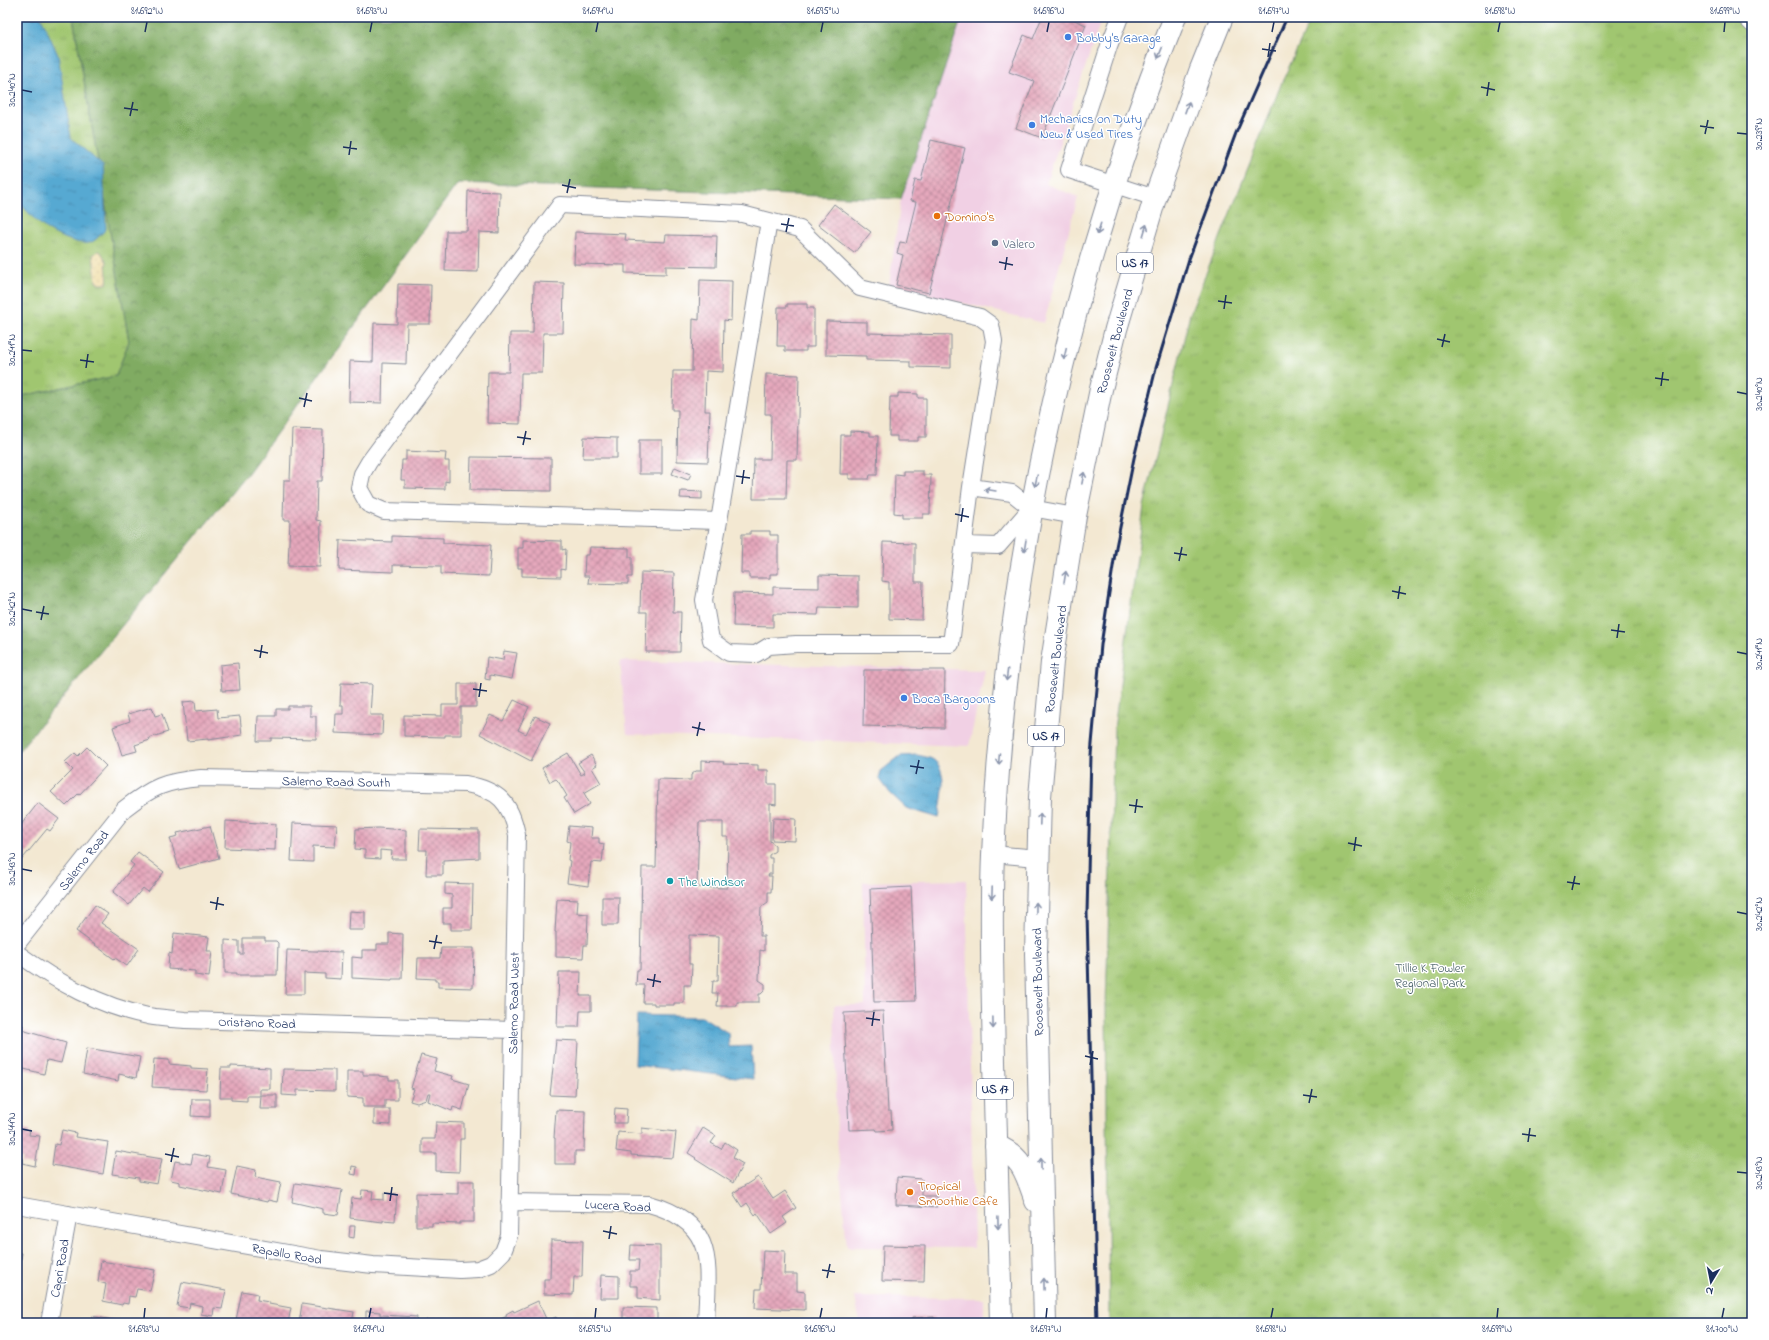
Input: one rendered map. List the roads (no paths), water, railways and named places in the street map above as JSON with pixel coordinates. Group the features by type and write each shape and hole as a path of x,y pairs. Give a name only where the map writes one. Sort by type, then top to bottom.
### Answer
{"highway":[{"name":"US 17","path":"1001,1323 992,954 993,854 998,767 1006,681 1017,593 1031,508 1067,345 1088,265 1134,122 1175,17"},
{"name":"Roosevelt Boulevard","path":"1045,1323 1036,954 1040,797 1052,662 1075,516 1101,388 1114,336 1155,198 1222,17"},
{"path":"996,1146 1006,1150 1016,1157 1024,1170 1042,1217"}],"street":[{"path":"1120,17 1109,46 1069,170 1155,198"},
{"path":"1745,17 1752,24"},
{"path":"719,521 384,511 368,504 359,488 362,474 369,462 560,204 742,214 800,229 860,288 980,317 991,325 994,342 972,487 951,644 796,644 769,646 756,654 729,653 711,640 704,600 719,521 769,221"},
{"path":"972,487 1012,493 1031,508 1075,516"},
{"path":"964,545 998,546 1031,508"},
{"name":"Salerno Road South","path":"158,786 178,780 201,778 466,784 482,787 496,793 508,807"},
{"name":"Salerno Road","path":"17,944 124,809 141,796 158,786"},
{"name":"Salerno Road West","path":"508,807 514,821 517,835 509,1202"},
{"path":"993,854 1038,858"},
{"name":"Oristano Road","path":"17,953 48,976 86,996 118,1008 149,1016 185,1020 513,1030"},
{"name":"Rapallo Road","path":"17,1205 321,1259 373,1265 460,1270 478,1269 491,1264 503,1252 509,1236 509,1202"},
{"name":"Lucera Road","path":"509,1202 649,1204 668,1210 682,1217 694,1228 704,1246 708,1263 706,1323"},
{"name":"Capri Road","path":"49,1323 69,1214"}],"water":[{"path":"17,17 41,17 58,55 71,138 103,166 106,229 96,239 89,243 82,243 61,237 47,229 28,212 17,199"},
{"path":"917,755 932,759 938,764 941,770 943,786 939,818 906,808 890,793 879,778 881,771 900,756"},
{"path":"637,1015 703,1017 728,1033 729,1047 751,1046 753,1079 635,1065"}],"railway":[{"path":"1097,1323 1087,913 1091,755 1101,645 1116,547 1134,458 1156,368 1189,259 1236,133 1287,17"}],"place":[{"name":"Bobby's Garage","path":"1068,37"},
{"name":"Mechanics on Duty New & Used Tires","path":"1032,125"},
{"name":"Domino's","path":"937,216"},
{"name":"Valero","path":"995,243"},
{"name":"Boca Bargoons","path":"904,698"},
{"name":"The Windsor","path":"670,881"},
{"name":"Tropical Smoothie Cafe","path":"910,1192"}],"park label":[{"name":"Tillie K Fowler Regional Park","path":"1430,974"}]}
